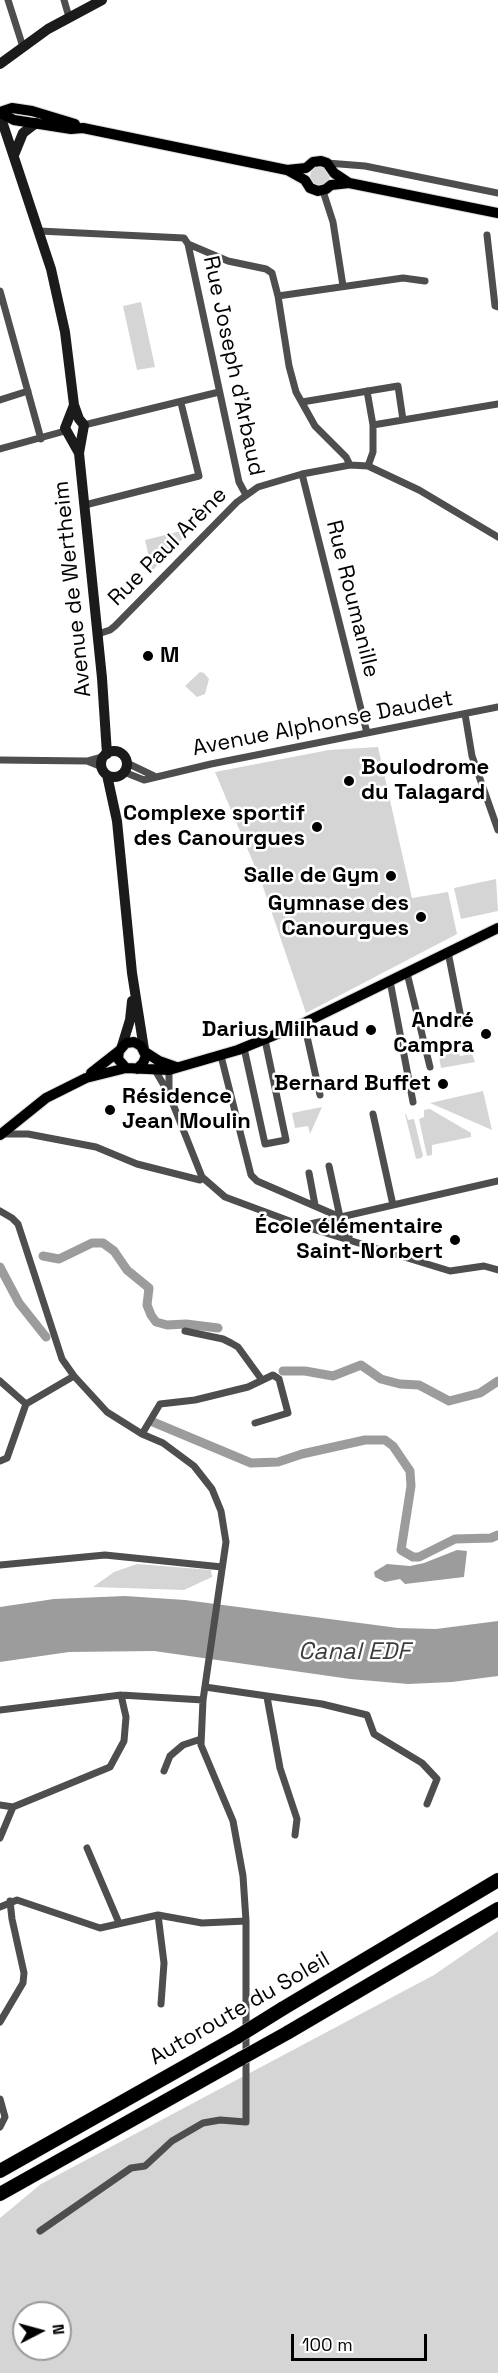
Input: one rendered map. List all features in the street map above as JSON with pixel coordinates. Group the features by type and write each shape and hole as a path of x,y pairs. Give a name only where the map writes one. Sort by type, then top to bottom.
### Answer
{"highway":[{"name":"Autoroute du Soleil","path":"0,2171 237,2037 498,1880"},
{"name":"Autoroute du Soleil","path":"0,2194 287,2033 498,1909"}],"main road":[{"path":"0,113 12,108 32,111 83,128 287,170 305,180 314,190 329,183 349,183 498,213"},
{"path":"0,113 14,120 71,129 83,128"},
{"path":"287,170 306,168 317,161 327,163 329,183"},
{"path":"305,180 306,168"},
{"path":"86,1078 132,1068 173,1069 244,1048 304,1023 497,927"},
{"path":"5,1133 46,1098 86,1078 121,1048 134,1042 173,1069"},
{"path":"121,1048 118,1059 132,1068"},
{"path":"132,1068 145,1060 144,1050"}],"street":[{"path":"8,0 23,47"},
{"path":"64,0 69,17"},
{"path":"0,64 69,17 102,0"},
{"name":"Avenue de Wertheim","path":"0,113 39,231 61,309 85,505 109,754"},
{"path":"14,155 22,133 36,123"},
{"path":"327,163 365,166 498,193"},
{"path":"329,183 343,286"},
{"path":"39,231 184,238 188,244 228,261 272,273 280,295 289,366 296,392 315,426 346,457 350,465"},
{"path":"487,235 495,306 498,307"},
{"name":"Rue Joseph d'Arbaud","path":"188,244 239,482 246,495"},
{"path":"280,295 403,278 425,281"},
{"path":"0,291 40,439"},
{"path":"302,402 398,386 403,420"},
{"path":"367,391 373,425 374,452 368,466 419,490 498,537"},
{"path":"0,400 28,392"},
{"path":"0,449 118,415 181,403 219,392"},
{"path":"85,505 199,476 181,403"},
{"path":"373,425 498,404"},
{"name":"Rue Paul Arène","path":"98,634 115,626 214,523 246,495 267,484 302,474 350,465 368,466"},
{"name":"Rue Roumanille","path":"302,474 367,733"},
{"name":"Avenue Alphonse Daudet","path":"123,770 144,780 154,776 498,707"},
{"path":"465,714 472,756 498,830"},
{"path":"109,754 105,771 117,821 133,986 144,1050"},
{"path":"0,760 87,761 109,754 123,755 117,821"},
{"path":"87,761 105,771 123,770"},
{"path":"448,952 462,1023"},
{"path":"407,973 430,1067"},
{"path":"390,981 413,1102"},
{"path":"121,1048 130,1020 133,986"},
{"path":"304,1023 320,1095"},
{"path":"244,1048 265,1144 286,1140 265,1040"},
{"path":"221,1056 251,1174 256,1181 315,1205 337,1218"},
{"path":"169,1094 173,1069"},
{"path":"155,1070 169,1094 202,1177 225,1197 303,1226 450,1271 484,1266 498,1270"},
{"path":"373,1113 393,1205"},
{"path":"5,1133 28,1134 96,1147 137,1164 200,1180"},
{"path":"329,1166 339,1230 354,1241"},
{"path":"309,1173 315,1205"},
{"path":"303,1226 498,1181"},
{"path":"0,1210 18,1224 62,1359 74,1376 107,1412 142,1434 163,1443 194,1466 212,1489 221,1511 226,1542 203,1700 201,1744 233,1821 243,1876 246,1921 246,2122 219,2120 203,2124 172,2141 145,2166 131,2168 40,2231"},
{"path":"185,1331 223,1339 238,1347 262,1380"},
{"path":"142,1434 160,1404 195,1400 248,1387 273,1375 279,1379 288,1413 255,1423"},
{"path":"0,1461 7,1458 26,1404 74,1376"},
{"path":"0,1381 26,1404"},
{"path":"0,1565 105,1555 222,1567"},
{"path":"205,1687 322,1704 367,1714 374,1734 422,1763 436,1779 427,1804"},
{"path":"0,1710 121,1695 203,1700"},
{"path":"0,1805 13,1807 110,1767 124,1741 126,1718 121,1695"},
{"path":"267,1697 280,1768 297,1819 295,1835"},
{"path":"164,1771 170,1756 183,1744 201,1738"},
{"path":"0,1838 13,1807"},
{"path":"87,1848 119,1923"},
{"path":"0,1907 17,1900 96,1928 105,1928 158,1915 202,1923 246,1921"},
{"path":"0,2022 23,1983 24,1973 10,1901"},
{"path":"158,1915 164,1963 161,2004"},
{"path":"0,2099 5,2117 0,2127"}],"shaded area":[{"path":"320,166 327,169 330,176 327,183 320,186 313,183 310,176 313,169"},
{"path":"141,302 155,367 137,370 123,306"},
{"path":"193,528 152,571 145,540"},
{"path":"200,672 209,679 205,694 197,697 185,686"},
{"name":"Complexe sportif des Canourgues","path":"378,747 412,898 448,892 457,934 306,1013 261,881 215,772 329,750"},
{"path":"496,879 498,911 461,919 454,888"},
{"path":"447,1048 458,1048 460,1056 472,1054 475,1062 441,1068 439,1056"},
{"path":"483,1091 492,1130 430,1103"},
{"path":"322,1107 310,1134 308,1126 295,1128 292,1113"},
{"path":"430,1109 471,1133 471,1137 432,1145 432,1155 427,1156 419,1119 424,1117 424,1110"},
{"path":"405,1114 408,1120 414,1119 423,1156 421,1158 416,1159"},
{"path":"137,1564 211,1570 212,1577 184,1590 93,1587 114,1572"},
{"path":"498,1931 498,2373 0,2373 0,2218 41,2184 434,1975"}],"water":[{"path":"457,1550 467,1551 464,1577 405,1584 400,1579 385,1582 375,1577 374,1572 387,1564 410,1566"},
{"name":"Canal EDF","path":"125,1596 185,1600 398,1628 436,1629 498,1621 498,1676 452,1682 408,1684 350,1679 154,1651 69,1652 0,1662 0,1607 54,1599"}],"waterway":[{"path":"43,1256 59,1259 92,1243 103,1243 114,1251 127,1270 149,1288 147,1305 156,1322 167,1325 186,1324 218,1328"},
{"path":"0,1267 19,1303 46,1337"},
{"path":"283,1371 305,1371 333,1376 361,1365 381,1379 400,1384 419,1385 449,1401 480,1393 498,1381"},
{"path":"153,1422 251,1463 278,1462 302,1454 365,1440 385,1440 393,1446 410,1471 411,1486 401,1550 413,1557 419,1557 455,1539 491,1538 498,1535"}],"place":[{"name":"M","path":"148,656"},
{"name":"Boulodrome du Talagard","path":"349,781"},
{"name":"Complexe sportif des Canourgues","path":"317,827"},
{"name":"Salle de Gym","path":"391,876"},
{"name":"Gymnase des Canourgues","path":"421,917"},
{"name":"Darius Milhaud","path":"371,1030"},
{"name":"André Campra","path":"486,1034"},
{"name":"Bernard Buffet","path":"443,1084"},
{"name":"Résidence Jean Moulin","path":"110,1110"},
{"name":"École élémentaire Saint-Norbert","path":"455,1240"}]}
